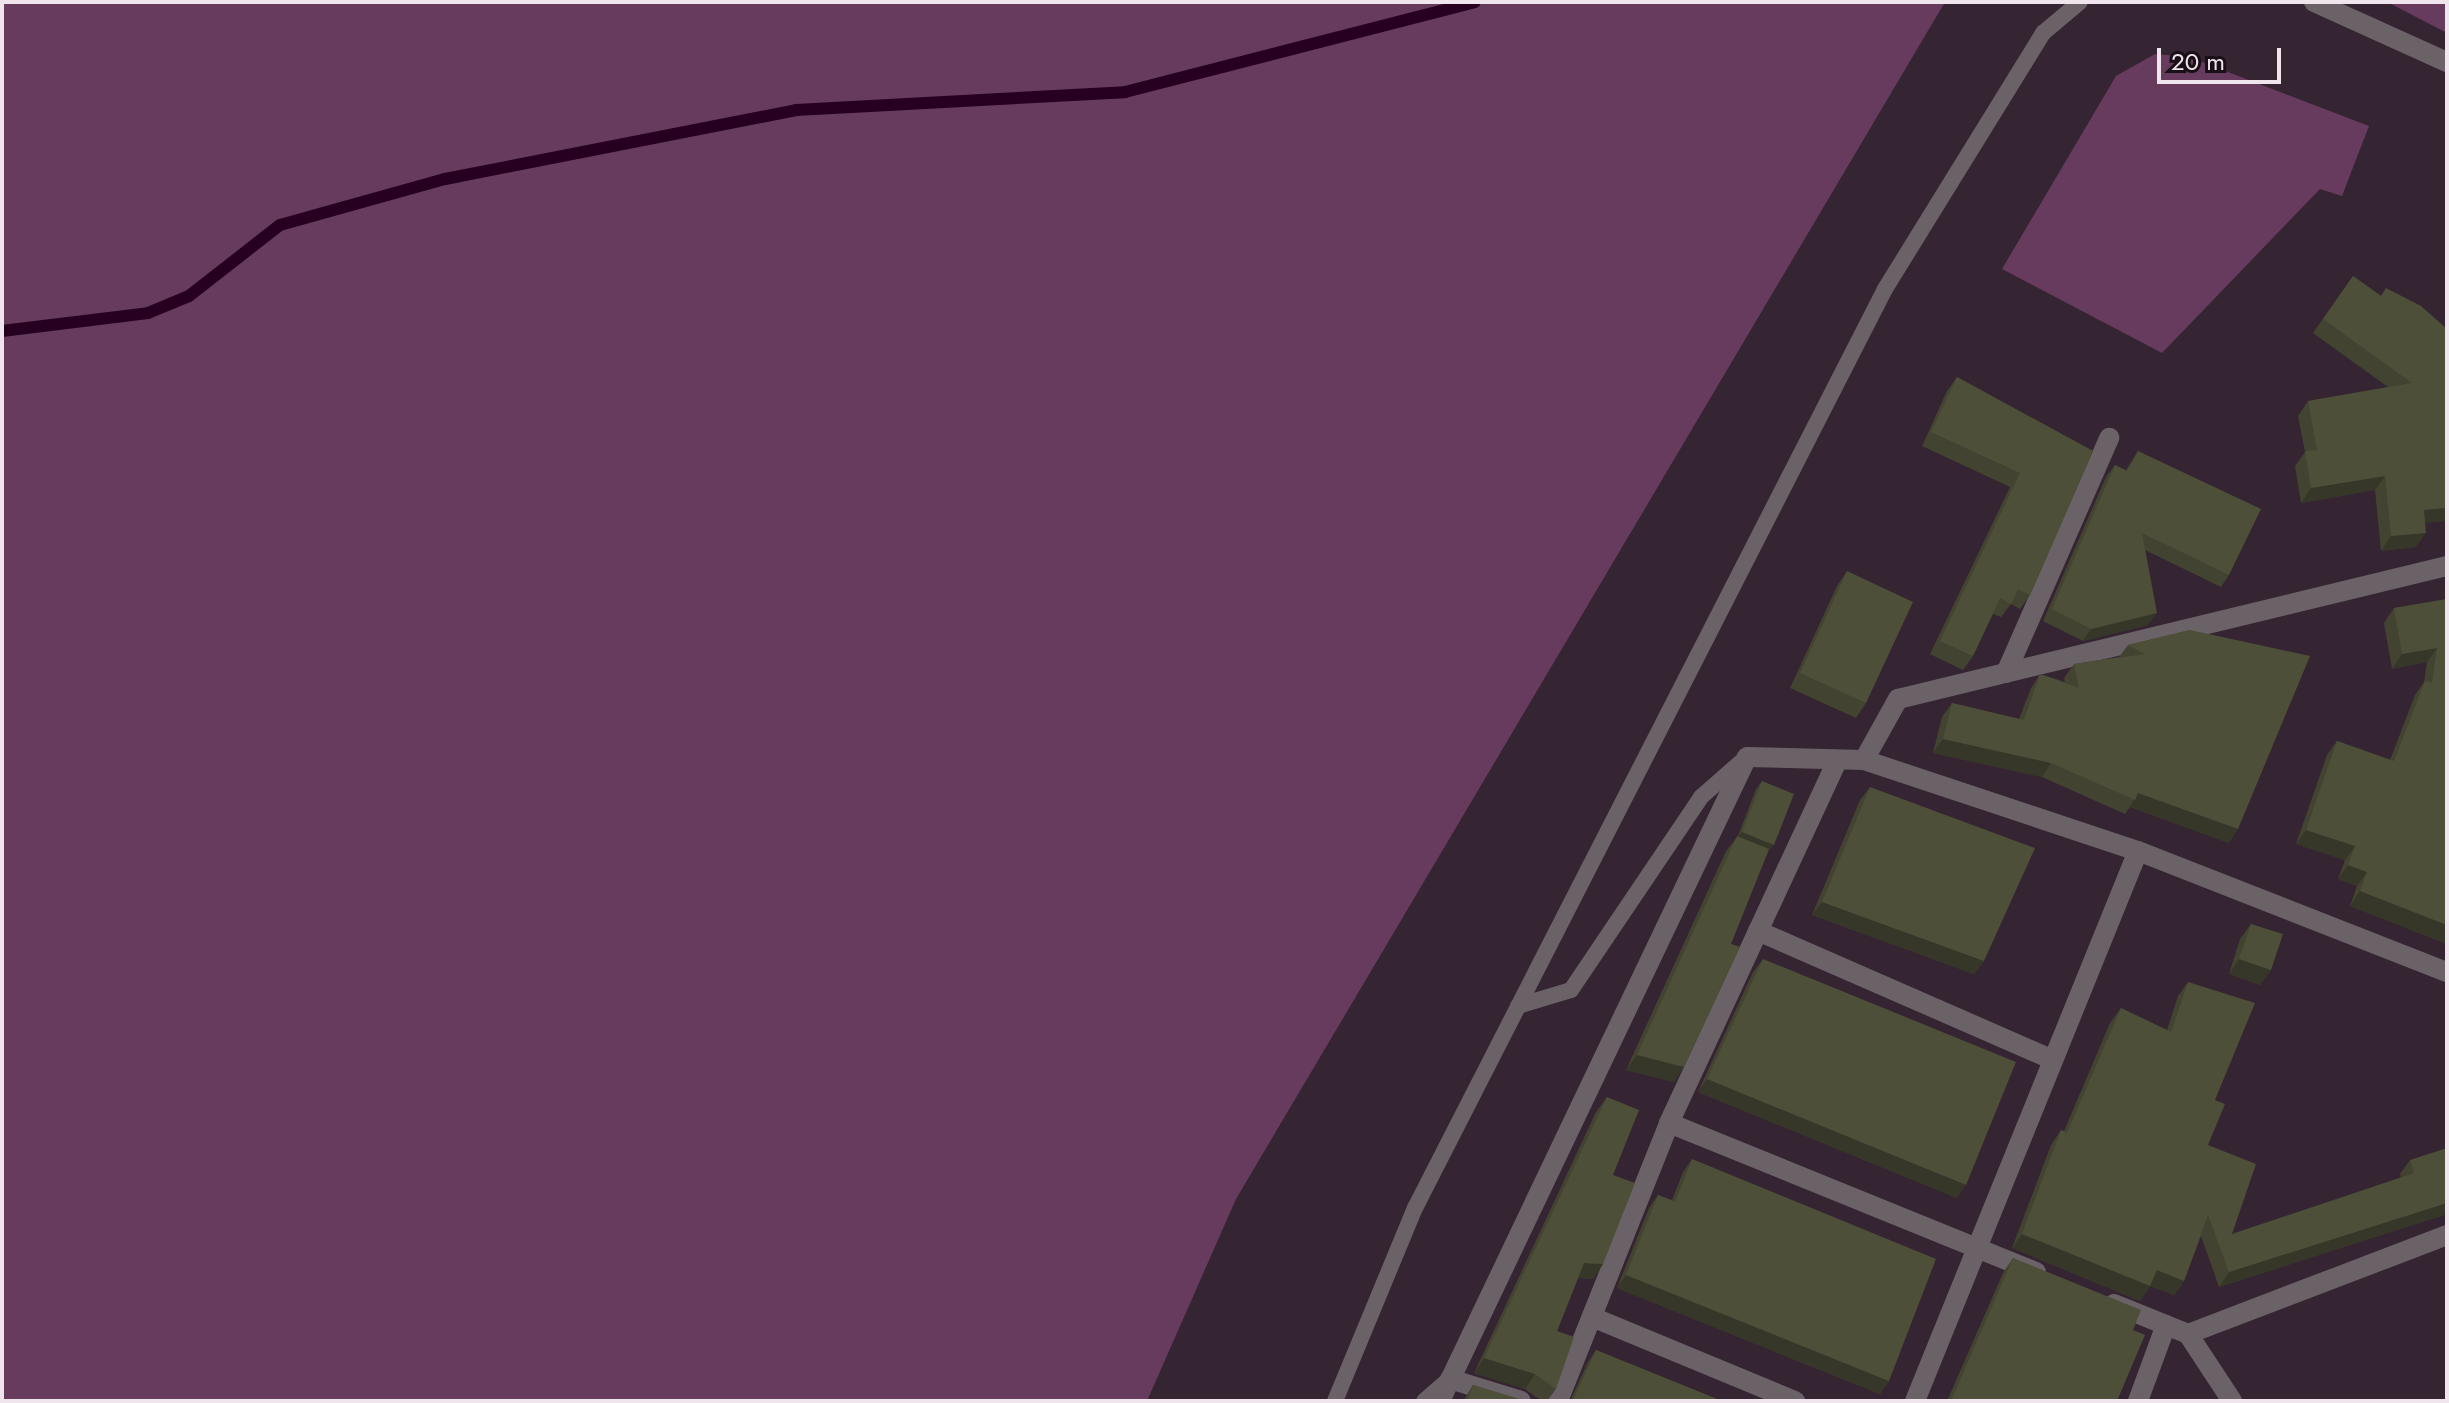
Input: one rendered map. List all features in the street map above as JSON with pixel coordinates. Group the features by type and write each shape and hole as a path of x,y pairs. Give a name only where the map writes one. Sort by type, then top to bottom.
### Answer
{"street":[{"path":"2314,2 2447,62"},
{"path":"2006,673 2109,438"},
{"path":"1864,760 1898,699 2447,566"},
{"path":"1440,1401 1747,757 1835,765 1864,760 2138,851 2447,972"},
{"path":"1558,1401 1669,1123 1835,765"},
{"path":"1915,1401 2051,1059 2138,851"},
{"path":"1758,931 2051,1059"},
{"path":"1669,1123 2063,1283"},
{"path":"2188,1334 2447,1235"},
{"path":"2092,1295 2188,1334 2232,1401"},
{"path":"1592,1317 1795,1401"},
{"path":"2138,1401 2166,1325"},
{"path":"1450,1379 1521,1401"}],"lane":[{"path":"1335,1401 1415,1208 1885,289 2043,33 2080,2"},
{"path":"1518,1006 1571,990 1701,797 1747,757"},
{"path":"1424,1401 1450,1379"}],"shaded area":[{"path":"2,2 1945,2 1236,1199 1147,1401 2,1401"},
{"path":"2389,2 2447,2 2447,33 2391,4"},
{"path":"2155,54 2189,57 2369,126 2342,196 2320,189 2162,353 2002,269 2116,76"}],"building":[{"path":"2353,276 2381,296 2386,288 2421,306 2447,329 2447,508 2424,510 2426,533 2391,536 2385,476 2311,488 2305,451 2317,450 2308,401 2412,383 2323,319"},
{"path":"1957,377 2093,451 2030,595 2018,589 2011,604 2000,598 1973,656 1940,641 2020,473 1931,432"},
{"path":"2138,451 2261,509 2229,575 2142,533 2157,613 2091,629 2052,609 2115,465 2127,471"},
{"path":"1847,571 1913,602 1866,703 1800,673"},
{"path":"2447,599 2447,925 2360,891 2367,872 2348,865 2355,846 2306,830 2337,741 2394,761 2425,681 2432,683 2437,648 2402,654 2394,608"},
{"path":"2190,630 2310,656 2238,829 2138,793 2135,800 2051,763 1943,739 1952,703 2024,720 2040,674 2079,688 2074,664 2145,654 2128,645"},
{"path":"1762,781 1794,794 1774,845 1742,832"},
{"path":"1870,787 2035,848 1984,961 1822,902"},
{"path":"1737,836 1769,849 1731,944 1740,947 1684,1067 1637,1055"},
{"path":"2251,924 2283,934 2271,970 2239,959"},
{"path":"1763,959 2016,1062 1966,1185 1707,1079"},
{"path":"2188,982 2255,1003 2215,1100 2225,1104 2208,1145 2256,1164 2232,1234 2414,1173 2410,1160 2447,1148 2447,1203 2229,1272 2208,1215 2184,1281 2157,1270 2150,1286 2022,1234 2061,1130 2067,1133 2121,1008 2171,1032"},
{"path":"1607,1097 1639,1110 1613,1175 1635,1183 1603,1264 1584,1263 1557,1331 1574,1337 1556,1389 1535,1374 1484,1358"},
{"path":"1692,1159 1936,1259 1889,1381 1626,1275 1658,1195 1675,1202"},
{"path":"2013,1258 2141,1310 2133,1330 2145,1335 2117,1401 1951,1401"},
{"path":"1596,1350 1722,1401 1573,1400"},
{"path":"1473,1385 1523,1400 1467,1401"}],"waterway":[{"path":"2,331 148,313 189,296 280,225 445,179 796,110 1125,92 1475,2"}]}
